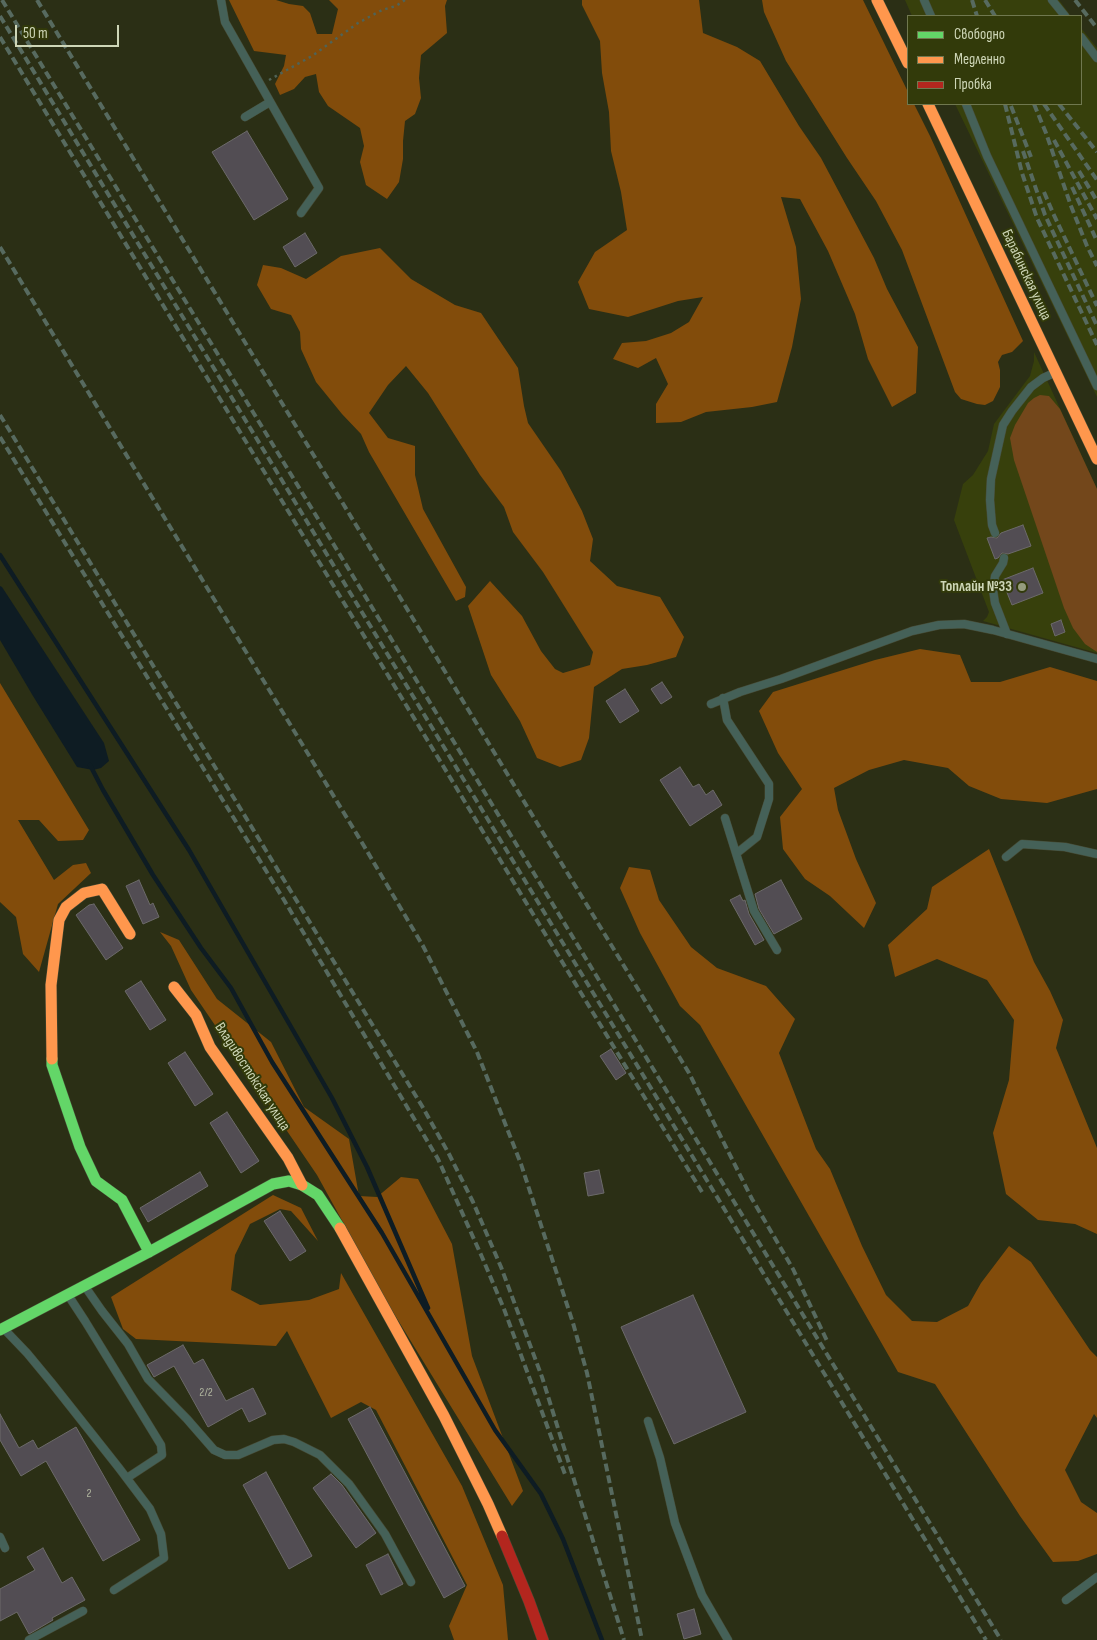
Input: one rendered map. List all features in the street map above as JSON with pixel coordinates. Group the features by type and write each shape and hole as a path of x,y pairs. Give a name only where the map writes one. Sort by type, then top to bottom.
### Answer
{"street":[{"path":"877,0 907,61"},
{"name":"Барабинская улица","path":"928,105 1097,459"},
{"path":"130,934 102,889 84,893 66,907 59,920 51,985 52,1065 80,1148 96,1181 122,1200 150,1252"},
{"name":"Владивостокская улица","path":"174,987 196,1015 210,1046 288,1158 302,1185"},
{"path":"2,1329 150,1252 273,1184 289,1180 302,1185 318,1195 332,1214 444,1416 488,1504 543,1640"}],"lane":[{"path":"222,0 225,22 319,188 301,213"},
{"path":"924,0 931,15"},
{"path":"1052,0 1064,15"},
{"path":"1082,38 1097,58"},
{"path":"244,117 270,102"},
{"path":"966,105 987,156 1097,386"},
{"path":"995,533 992,525 990,500 991,479 1004,425 1012,411 1031,387 1043,378 1056,372"},
{"path":"1004,558 995,576 993,590 995,603 1007,634"},
{"path":"712,704 723,698 912,631 939,625 964,624 1097,659"},
{"path":"723,698 727,720 769,784 769,799 757,837 737,853"},
{"path":"725,818 754,911 777,950"},
{"path":"1006,857 1022,844 1065,847 1097,854"},
{"path":"85,1286 128,1344 148,1379 214,1450 225,1454 238,1455 273,1440 284,1439 320,1455 349,1484 385,1534 411,1582"},
{"path":"68,1295 161,1445 162,1455 127,1478"},
{"path":"2,1329 27,1352 127,1478 150,1509 161,1534 164,1558 114,1590"},
{"path":"648,1421 660,1458 675,1523 702,1595 728,1640"},
{"path":"0,1536 4,1548"},
{"path":"1066,1600 1097,1577"},
{"path":"29,1640 83,1611"}],"path":[{"path":"261,85 312,56 358,23 405,0"}],"shaded area":[{"path":"229,0 276,0 303,6 310,13 317,34 332,34 338,9 329,0 447,0 445,6 447,33 421,55 419,78 421,98 415,114 405,121 403,159 399,182 387,199 366,185 360,162 364,146 360,128 328,106 319,92 316,74 305,77 294,89 280,95 275,84 284,66 286,55 254,51"},
{"path":"582,0 699,0 703,33 737,47 760,61 799,126 821,158 918,347 916,393 892,407 868,359 855,314 828,251 800,199 781,197 796,247 801,299 792,347 777,402 706,412 681,422 656,423 656,404 668,384 656,358 638,368 613,359 622,343 646,341 671,333 689,322 703,297 678,301 628,317 589,309 578,282 595,252 627,230 621,192 611,151 609,112 602,73 600,41 582,5"},
{"path":"762,0 863,0 907,90 907,105 914,105 930,136 1023,341 1012,352 1002,355 998,362 1000,387 993,401 985,405 977,404 961,399 955,392 902,250 876,201 786,61 764,12"},
{"path":"905,0 1059,0 1070,15 912,15"},
{"path":"1082,29 1097,48 1097,397 955,105 1082,105"},
{"path":"380,248 411,279 455,305 481,313 518,368 528,423 561,471 582,511 593,539 590,561 617,586 660,597 684,637 676,657 647,665 622,669 594,687 589,738 581,760 560,767 537,758 520,721 491,675 468,606 490,581 522,616 541,651 555,669 563,673 590,665 593,652 543,572 513,532 504,507 480,475 428,393 406,366 388,385 369,413 388,438 415,446 415,475 423,509 466,587 465,597 456,601 369,452 361,434 316,382 301,349 300,332 291,315 271,309 257,285 263,265 281,268 306,279 341,256"},
{"path":"1034,352 1097,489 1097,653 983,621 989,612 954,520 963,484 973,475 988,451 994,424 1030,376"},
{"path":"1040,395 1049,396 1060,409 1097,489 1097,652 1085,644 1073,628 1064,608 1014,460 1010,438 1015,425 1028,403"},
{"path":"0,586 104,743 109,761 101,768 93,770 77,767 0,640"},
{"path":"920,649 960,655 971,682 1000,682 1050,667 1097,681 1097,789 1047,803 1001,799 969,786 948,768 904,760 869,770 834,788 838,810 856,859 876,903 864,928 830,896 805,879 783,849 780,817 802,789 778,753 759,711 773,692 875,660"},
{"path":"0,683 89,830 83,840 58,841 39,820 18,820 54,880 73,865 86,863 91,873 58,904 39,972 23,954 16,917 0,902"},
{"path":"989,849 1034,962 1063,1020 1056,1048 1097,1148 1097,1234 1075,1224 1038,1220 1006,1194 993,1133 1009,1080 1014,1020 987,980 937,959 895,977 888,945 927,909 932,887"},
{"path":"629,867 650,870 659,900 691,947 717,968 766,986 795,1019 779,1053 816,1149 830,1169 862,1246 886,1295 912,1321 937,1322 968,1306 981,1283 1009,1246 1031,1262 1090,1350 1097,1357 1097,1418 1094,1414 1065,1470 1081,1502 1097,1513 1097,1554 1078,1561 1053,1562 1020,1516 935,1384 898,1372 700,1025 680,1006 640,933 620,888"},
{"path":"160,932 179,940 217,999 271,1042 304,1107 349,1139 359,1196 377,1197 401,1177 418,1179 452,1244 472,1356 523,1491 512,1506 388,1304 317,1175 191,990 171,946"},
{"path":"273,1195 301,1208 318,1241 291,1211 280,1209 250,1224 235,1255 231,1290 260,1305 309,1300 339,1289 341,1273 462,1486 503,1585 508,1640 454,1640 449,1626 467,1585 376,1410 361,1402 331,1418 287,1331 276,1346 136,1339 123,1329 111,1297"}],"building":[{"path":"247,131 288,199 254,220 212,152"},
{"path":"305,233 317,253 295,267 283,247"},
{"path":"1023,525 1031,546 1008,554 1002,553 995,559 987,538 997,538 1001,533"},
{"path":"1033,568 1043,593 1012,605 1002,580"},
{"path":"1061,620 1065,632 1055,636 1051,624"},
{"path":"662,682 672,697 661,704 651,689"},
{"path":"625,689 639,711 620,723 606,701"},
{"path":"680,767 693,787 699,784 706,795 713,790 722,805 690,826 660,780"},
{"path":"139,880 150,905 153,903 159,917 143,924 126,886"},
{"path":"781,880 802,919 774,934 759,909 755,894"},
{"path":"740,895 743,901 745,900 749,914 764,940 755,945 730,900"},
{"path":"94,904 123,948 106,960 76,915 89,905"},
{"path":"141,981 166,1020 150,1030 125,991"},
{"path":"611,1049 626,1073 616,1080 600,1056"},
{"path":"185,1052 213,1094 195,1106 168,1063"},
{"path":"227,1112 259,1161 241,1173 210,1123"},
{"path":"599,1170 604,1193 588,1196 584,1173"},
{"path":"200,1172 208,1186 148,1222 140,1208"},
{"path":"280,1211 306,1251 290,1261 264,1221"},
{"path":"693,1295 746,1412 674,1444 621,1327"},
{"path":"183,1345 194,1364 203,1359 226,1401 253,1388 266,1414 249,1422 242,1408 208,1427 174,1366 154,1377 147,1365"},
{"path":"370,1407 465,1586 444,1598 348,1419"},
{"path":"0,1414 19,1448 33,1440 38,1449 76,1427 140,1540 103,1561 46,1461 21,1476 0,1440"},
{"path":"266,1472 312,1556 289,1569 243,1485"},
{"path":"331,1474 342,1485 376,1533 356,1548 313,1488"},
{"path":"43,1548 62,1583 72,1577 85,1600 52,1618 53,1620 29,1634 17,1612 0,1621 0,1589 35,1570 27,1557"},
{"path":"388,1554 403,1584 381,1595 366,1565"},
{"path":"694,1609 701,1634 684,1639 677,1614"}],"waterway":[{"path":"0,555 189,850 332,1098 367,1167 428,1308"},
{"path":"90,765 153,875 201,948 231,988 272,1062 382,1233 495,1430 541,1494 563,1539 602,1640"}],"railway":[{"path":"2,0 1001,1640"},
{"path":"37,0 689,1073 752,1199 793,1269 828,1343"},
{"path":"972,0 977,15"},
{"path":"985,0 994,15"},
{"path":"1075,0 1097,28"},
{"path":"0,16 986,1640"},
{"path":"0,37 702,1192"},
{"path":"1005,105 1022,173 1037,218 1097,345"},
{"path":"1034,105 1071,206 1097,266"},
{"path":"1045,105 1097,180"},
{"path":"1060,105 1097,152"},
{"path":"1011,106 1031,157"},
{"path":"1054,140 1097,219"},
{"path":"1023,151 1045,215 1097,326"},
{"path":"1079,171 1097,201"},
{"path":"1072,187 1097,241"},
{"path":"1044,192 1097,306"},
{"path":"0,247 364,846 423,946 477,1052 521,1164 573,1323 587,1373 642,1640"},
{"path":"0,415 422,1106 449,1154 473,1202 501,1267 542,1377 624,1640"},
{"path":"0,437 284,900 438,1159 504,1309 566,1477"}],"traffic: fast":[{"path":"52,1059 52,1065 80,1147 96,1181 122,1200 149,1252"},
{"path":"0,1330 273,1184 289,1181 302,1185 318,1195 340,1228"}],"traffic: slow":[{"path":"877,0 907,61"},
{"path":"928,105 1097,459"},
{"path":"52,1059 51,985 59,920 66,907 84,893 102,889 130,934"},
{"path":"174,987 196,1015 210,1047 288,1158 302,1185"},
{"path":"340,1228 444,1416 502,1536"}],"traffic: jam":[{"path":"502,1536 543,1640"}],"place":[{"name":"Топлайн №33","path":"1022,587"}]}
